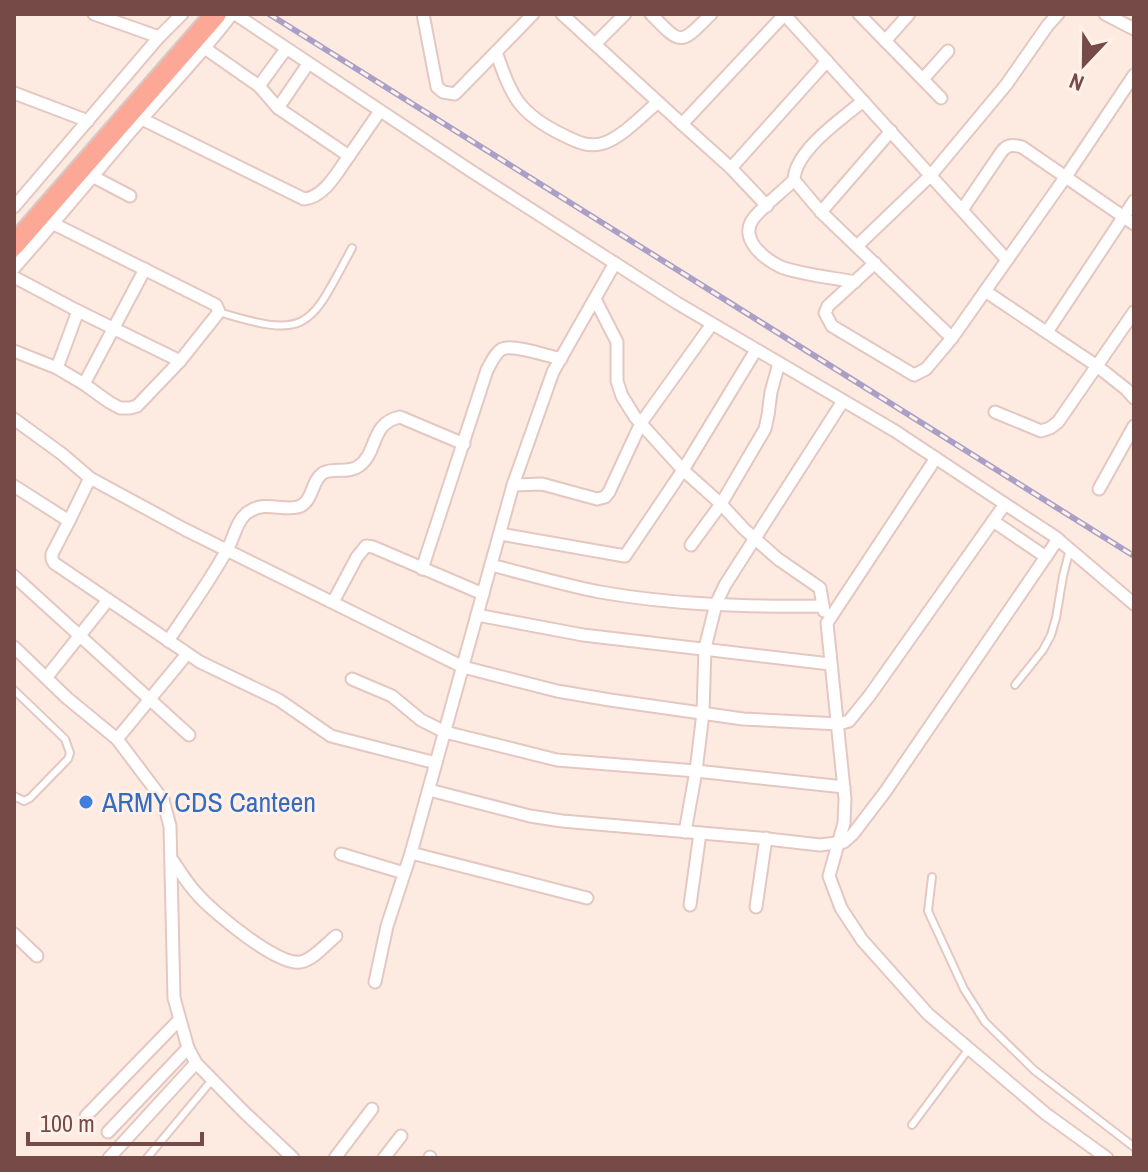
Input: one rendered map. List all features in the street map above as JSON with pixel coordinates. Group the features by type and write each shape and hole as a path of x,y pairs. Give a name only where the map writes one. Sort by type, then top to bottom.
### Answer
{"highway":[{"path":"14,245 216,14"}],"street":[{"path":"94,14 159,37"},
{"path":"14,207 182,14"},
{"path":"14,268 234,14 615,263 936,458 1058,539 1134,604"},
{"path":"423,14 437,87 443,92 455,94 533,14"},
{"path":"562,14 731,168 767,206"},
{"path":"595,44 625,14"},
{"path":"651,14 680,39 711,14"},
{"path":"682,124 784,14 1007,260"},
{"path":"859,14 941,98"},
{"path":"885,41 909,14"},
{"path":"857,246 931,175 1006,85 1058,14"},
{"path":"1105,14 1134,29"},
{"path":"206,49 259,86 278,108 349,156"},
{"path":"259,86 286,49"},
{"path":"923,79 948,51"},
{"path":"496,52 515,99 528,115 587,146 612,140 658,102"},
{"path":"731,168 827,61"},
{"path":"278,108 308,64"},
{"path":"875,263 828,306 825,313 827,320 914,375 926,369 952,338 1134,75"},
{"path":"14,93 88,121"},
{"path":"855,282 782,268 756,249 749,238 749,229 753,219 794,180 797,164 806,152 863,101"},
{"path":"142,119 304,199 314,198 323,191 380,111"},
{"path":"821,212 891,131"},
{"path":"962,210 1005,147 1013,144 1022,147 1129,220"},
{"path":"92,176 130,196"},
{"path":"794,180 821,212 952,338"},
{"path":"1047,332 1129,220 1134,201"},
{"path":"14,351 57,368 120,408 130,408 137,406 180,361 219,312 216,305 54,224"},
{"path":"375,982 387,926 429,790 513,485 553,372 615,263"},
{"path":"84,384 145,269"},
{"path":"14,277 180,361"},
{"path":"985,291 1097,366 1130,394 1134,377"},
{"path":"595,299 617,342 617,381 622,396 641,423 683,470 756,540 820,588 827,623 844,787 844,823 829,876 841,908 862,940 928,1014 1046,1114 1107,1158"},
{"path":"57,368 78,311"},
{"path":"995,412 1041,431 1050,428 1058,422 1134,312"},
{"path":"513,485 542,484 597,499 605,497 641,423 712,324"},
{"path":"422,569 493,358 500,350 510,348 561,359"},
{"path":"500,534 625,556 683,470 756,350"},
{"path":"691,545 721,504 765,429 779,363"},
{"path":"685,832 703,713 705,648 716,604 725,585 843,401"},
{"path":"168,641 227,550 243,517 251,510 266,506 297,507 307,501 322,473 349,471 362,464 384,423 391,418 400,417 464,444"},
{"path":"14,419 90,478 184,529 463,667 557,691 743,719 839,724 849,721 1005,504"},
{"path":"1099,489 1134,426"},
{"path":"827,623 936,458"},
{"path":"90,478 52,554 54,563 187,654 279,700 331,736 436,763"},
{"path":"14,486 69,521"},
{"path":"993,521 1046,557"},
{"path":"429,790 540,817 601,825 820,845 844,842 885,792 1058,539"},
{"path":"333,602 366,546 483,594"},
{"path":"491,565 598,591 645,598 716,604 823,606"},
{"path":"14,576 189,735"},
{"path":"46,678 108,600"},
{"path":"477,615 583,635 830,664"},
{"path":"14,647 67,698 117,739 163,800 170,826 174,998 188,1048 196,1063 212,1080 293,1158"},
{"path":"117,739 187,654"},
{"path":"352,679 392,696 421,720 445,732 557,760 844,787"},
{"path":"690,905 700,833"},
{"path":"756,907 766,838"},
{"path":"411,853 587,898"},
{"path":"341,854 404,873"},
{"path":"171,860 198,896 237,930 275,955 291,962 300,962 336,936"},
{"path":"14,934 37,956"},
{"path":"86,1116 179,1020"},
{"path":"108,1132 188,1048"},
{"path":"109,1158 196,1063"},
{"path":"335,1158 372,1109"},
{"path":"384,1158 401,1136"}],"lane":[{"path":"219,312 264,325 283,327 300,323 321,305 352,248"},
{"path":"1015,685 1051,635 1070,549"},
{"path":"14,690 65,739 70,753 68,759 30,798 24,801 14,796"},
{"path":"932,877 928,911 964,989 985,1022 1034,1070 1134,1147"},
{"path":"912,1125 968,1050"},
{"path":"147,1158 212,1080"}],"railway":[{"path":"269,14 1134,556"}],"place":[{"name":"ARMY CDS Canteen","path":"86,802"}]}
